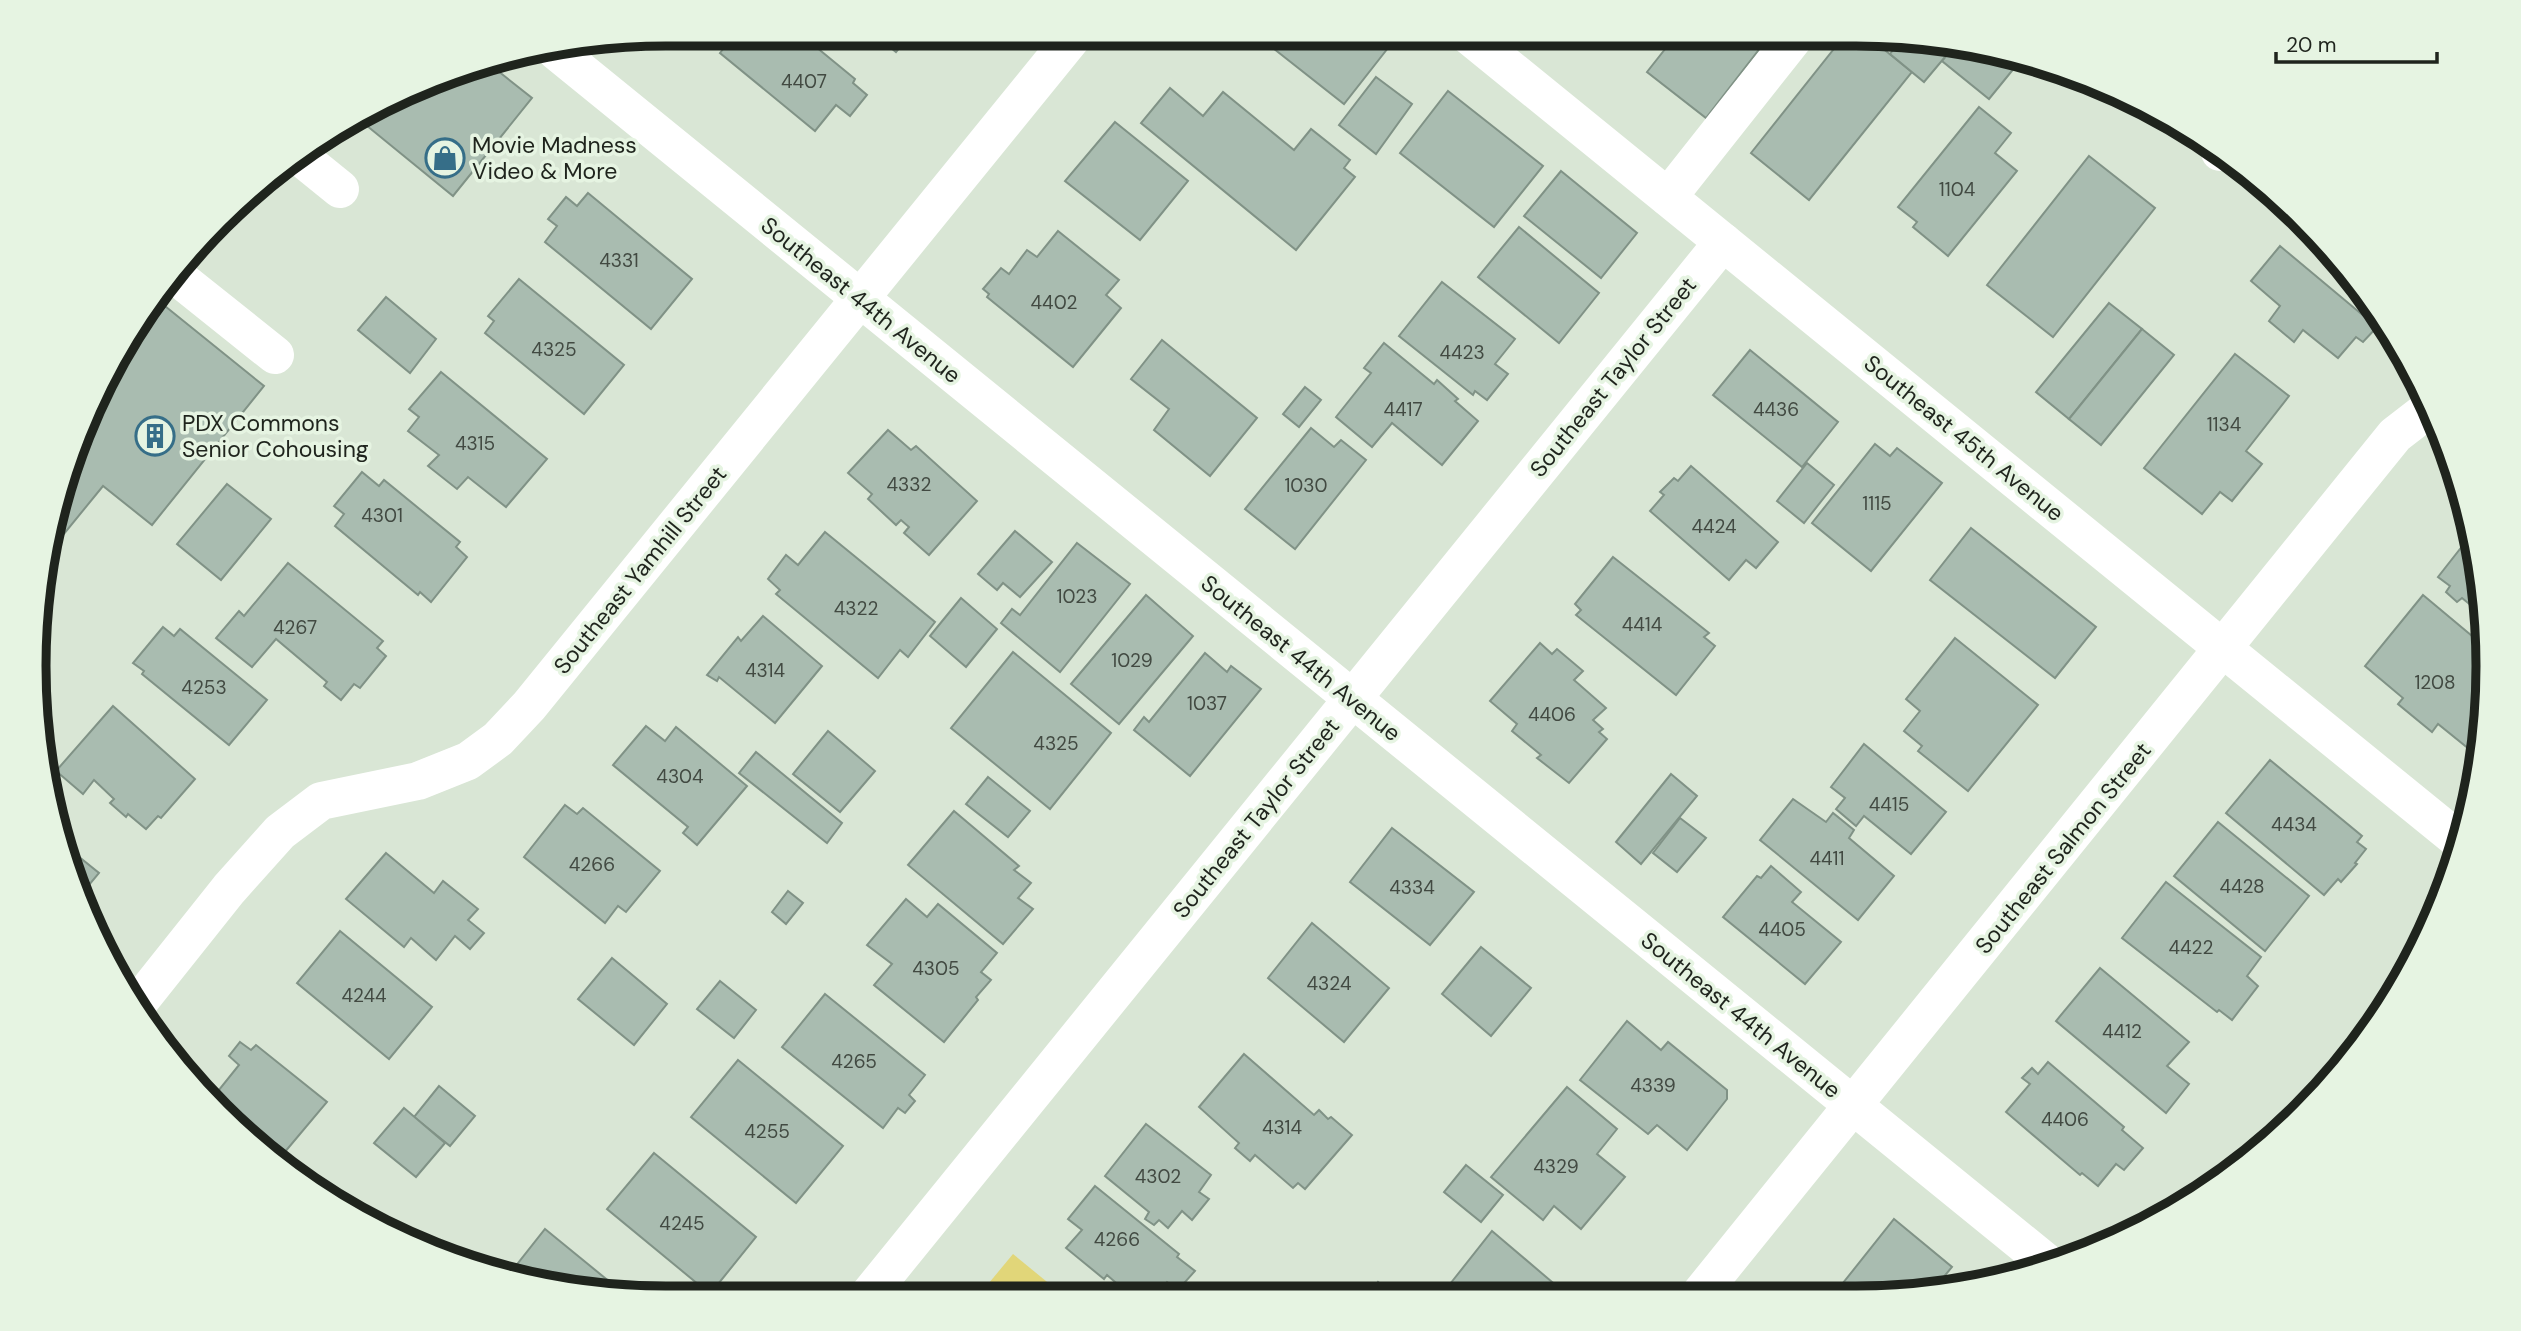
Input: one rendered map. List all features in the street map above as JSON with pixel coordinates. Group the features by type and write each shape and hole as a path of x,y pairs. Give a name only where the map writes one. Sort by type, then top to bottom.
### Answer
{"street":[{"name":"Southeast Yamhill Street","path":"143,998 229,889 280,832 321,801 418,781 468,761 498,739 529,706 1065,46"},
{"name":"Southeast 45th Avenue","path":"1482,46 2452,834"},
{"path":"1668,197 1788,46"},
{"name":"Southeast 44th Avenue","path":"561,55 2040,1257"},
{"path":"306,161 340,189"},
{"name":"Southeast Taylor Street","path":"876,1286 1723,242"},
{"path":"181,280 275,355"},
{"name":"Southeast Salmon Street","path":"1707,1286 2395,435 2422,414"}],"shaded area":[{"path":"1013,1254 1052,1286 986,1286"}],"building":[{"path":"726,46 815,46 855,79 853,83 867,95 850,116 836,105 815,131 720,53"},
{"path":"889,46 901,46 896,52"},
{"path":"1270,46 1388,48 1344,104"},
{"path":"1668,46 1762,46 1706,118 1647,72"},
{"path":"1836,46 1880,47 1912,72 1809,200 1751,153"},
{"path":"1895,47 1949,53 1924,82 1890,54"},
{"path":"1949,53 2015,67 1989,99 1942,61"},
{"name":"Movie Madness Video & More","path":"496,69 532,98 453,196 364,124 428,93"},
{"path":"1376,77 1412,104 1376,154 1339,125"},
{"path":"1170,88 1203,116 1223,92 1294,150 1311,129 1350,160 1344,168 1355,177 1296,250 1141,123"},
{"path":"1448,91 1543,166 1494,227 1400,153"},
{"path":"1979,107 2011,133 1995,153 2017,171 1948,256 1913,227 1917,222 1898,207"},
{"path":"1115,122 1188,181 1140,240 1065,181"},
{"path":"2089,156 2155,208 2053,337 1987,285"},
{"path":"1561,171 1637,233 1601,278 1524,216"},
{"path":"588,193 692,279 651,329 545,242 557,226 548,219 566,197 577,206"},
{"path":"1519,227 1599,293 1559,343 1478,277"},
{"path":"1058,231 1119,280 1106,295 1121,308 1073,367 987,297 989,294 983,289 1001,268 1009,274 1027,250 1037,257"},
{"path":"2280,246 2376,329 2363,342 2356,337 2338,358 2303,330 2294,342 2269,321 2280,306 2251,281"},
{"path":"519,279 624,365 584,414 485,333 494,321 488,316"},
{"path":"1442,282 1515,339 1495,364 1508,374 1487,400 1475,391 1473,395 1399,336"},
{"path":"386,297 436,339 410,373 358,330"},
{"path":"2109,303 2142,329 2069,419 2036,392"},
{"name":"PDX Commons Senior Cohousing","path":"162,304 264,386 152,525 103,486 58,541 78,466 109,391"},
{"path":"2142,329 2174,355 2101,445 2069,419"},
{"path":"1162,340 1257,418 1210,476 1154,430 1169,409 1131,379"},
{"path":"1384,343 1434,384 1437,380 1458,399 1455,401 1478,421 1442,465 1392,423 1372,447 1336,417 1371,373 1364,368"},
{"path":"1750,350 1838,422 1802,467 1713,395"},
{"path":"2235,354 2289,396 2246,451 2262,464 2232,501 2220,492 2202,514 2144,468"},
{"path":"441,372 547,459 506,507 468,477 457,489 428,466 439,455 408,431 419,417 409,409"},
{"path":"1305,387 1321,400 1299,427 1283,414"},
{"path":"1311,428 1334,447 1341,440 1366,460 1295,549 1245,509"},
{"path":"888,430 911,450 916,446 977,501 929,555 904,533 909,527 901,520 896,525 868,499 872,494 848,473"},
{"path":"1875,444 1890,456 1897,448 1942,483 1871,571 1812,523"},
{"path":"1807,463 1834,485 1804,523 1777,501"},
{"path":"1691,466 1778,542 1756,568 1746,560 1729,580 1650,511 1664,495 1660,492 1674,478 1678,481"},
{"path":"362,472 379,486 384,480 460,542 456,547 467,557 431,602 420,592 418,595 335,526 344,514 334,506"},
{"path":"227,484 271,519 221,580 177,544"},
{"path":"1971,528 2096,627 2055,678 1930,580"},
{"path":"1015,531 1052,562 1020,597 1003,583 997,590 978,574"},
{"path":"825,532 935,622 908,657 900,650 878,678 776,594 780,590 768,579 786,555 798,565"},
{"path":"1077,543 1130,584 1060,672 1001,623 1012,609 1020,615"},
{"path":"2464,544 2472,606 2462,598 2457,602 2446,592 2450,586 2438,577"},
{"path":"1613,557 1709,633 1704,637 1715,646 1676,695 1576,615 1581,610 1575,604"},
{"path":"288,563 383,641 377,648 386,656 360,688 354,684 341,700 324,686 327,682 276,639 252,667 216,638 239,611 244,616"},
{"path":"1146,595 1193,636 1119,724 1071,684"},
{"path":"2423,595 2475,638 2476,666 2469,749 2438,724 2432,732 2398,704 2403,698 2365,666"},
{"path":"961,598 997,629 966,667 930,636"},
{"path":"763,616 822,666 775,723 719,677 717,681 707,675 738,637 741,641"},
{"path":"163,627 174,636 180,629 267,700 229,745 142,674 144,671 133,663"},
{"path":"1955,638 2038,705 1968,791 1918,751 1922,746 1904,731 1920,711 1906,699"},
{"path":"1540,643 1552,654 1557,649 1583,671 1574,680 1606,708 1593,720 1603,729 1599,732 1607,739 1569,783 1537,758 1541,755 1512,731 1517,724 1490,701"},
{"path":"1013,652 1111,733 1050,809 951,728"},
{"path":"1205,653 1227,672 1231,666 1261,689 1190,776 1134,730 1144,717 1149,722"},
{"path":"113,706 195,779 161,818 158,816 146,829 110,803 114,799 94,780 83,794 56,771"},
{"path":"646,726 665,741 676,727 747,786 697,845 683,833 688,827 613,765"},
{"path":"828,731 875,771 840,812 793,774"},
{"path":"1864,744 1946,812 1911,854 1864,816 1856,826 1836,809 1845,798 1831,787"},
{"path":"756,752 842,823 827,843 739,773"},
{"path":"2270,760 2362,836 2357,842 2366,849 2355,863 2357,864 2341,882 2338,879 2324,895 2226,813"},
{"path":"1671,774 1697,796 1641,864 1616,842"},
{"path":"988,777 1030,811 1008,837 966,804"},
{"path":"1793,799 1826,822 1833,813 1854,830 1849,838 1894,876 1858,920 1760,840"},
{"path":"565,805 577,814 583,808 660,871 626,912 618,906 605,923 524,857"},
{"path":"954,811 1019,866 1014,870 1031,883 1018,898 1033,909 1003,944 908,865"},
{"path":"1680,818 1706,838 1677,872 1653,853"},
{"path":"2218,822 2309,896 2265,951 2174,876"},
{"path":"1392,828 1474,892 1430,945 1350,882"},
{"path":"75,853 99,873 87,888"},
{"path":"386,853 434,893 443,881 478,909 468,920 484,933 470,949 455,936 436,960 411,938 404,947 346,899"},
{"path":"1771,866 1801,892 1792,902 1841,942 1805,984 1723,917 1757,876 1761,878"},
{"path":"2166,882 2261,957 2247,976 2258,986 2232,1020 2219,1010 2217,1012 2122,938"},
{"path":"788,891 803,903 786,924 772,912"},
{"path":"906,899 927,917 938,904 997,953 981,972 991,980 944,1042 874,985 892,964 867,945"},
{"path":"1312,923 1389,988 1344,1042 1268,978"},
{"path":"340,931 432,1007 389,1059 297,983"},
{"path":"1481,947 1531,988 1491,1036 1442,994"},
{"path":"612,958 667,1004 634,1045 578,999"},
{"path":"2100,968 2189,1042 2167,1066 2189,1084 2166,1113 2056,1021"},
{"path":"720,981 756,1010 734,1038 697,1009"},
{"path":"825,994 925,1075 909,1095 915,1101 905,1113 898,1108 883,1128 782,1047"},
{"path":"1627,1021 1661,1050 1668,1042 1727,1090 1727,1099 1687,1150 1657,1125 1648,1134 1580,1080"},
{"path":"240,1042 251,1050 256,1045 327,1102 284,1153 217,1093 239,1065 229,1056"},
{"path":"1244,1054 1314,1115 1319,1110 1352,1135 1305,1189 1298,1183 1293,1188 1255,1155 1250,1161 1235,1148 1239,1143 1199,1107"},
{"path":"738,1060 843,1146 796,1203 691,1117"},
{"path":"2048,1062 2124,1127 2122,1130 2143,1148 2124,1170 2116,1164 2098,1186 2082,1173 2080,1175 2006,1112 2030,1084 2022,1078 2032,1068 2038,1074"},
{"path":"439,1086 475,1116 450,1146 414,1117"},
{"path":"1567,1087 1617,1129 1597,1154 1625,1177 1581,1229 1554,1206 1543,1220 1491,1177"},
{"path":"404,1108 445,1143 416,1177 374,1143"},
{"path":"1146,1124 1211,1175 1199,1192 1209,1199 1192,1220 1182,1211 1168,1228 1159,1220 1154,1225 1145,1219 1149,1212 1105,1176"},
{"path":"654,1153 756,1237 716,1286 700,1286 607,1209"},
{"path":"1466,1165 1503,1195 1481,1222 1444,1192"},
{"path":"1095,1186 1179,1254 1177,1257 1195,1271 1182,1286 1172,1286 1167,1282 1164,1286 1120,1286 1107,1275 1104,1279 1066,1248 1082,1230 1068,1219"},
{"path":"1894,1219 1952,1267 1942,1279 1841,1286"},
{"path":"545,1229 611,1283 545,1274 515,1267"},
{"path":"1492,1231 1557,1286 1452,1286 1450,1284"}],"place":[{"name":"Movie Madness Video & More","path":"445,158"},
{"name":"PDX Commons Senior Cohousing","path":"155,436"}]}
